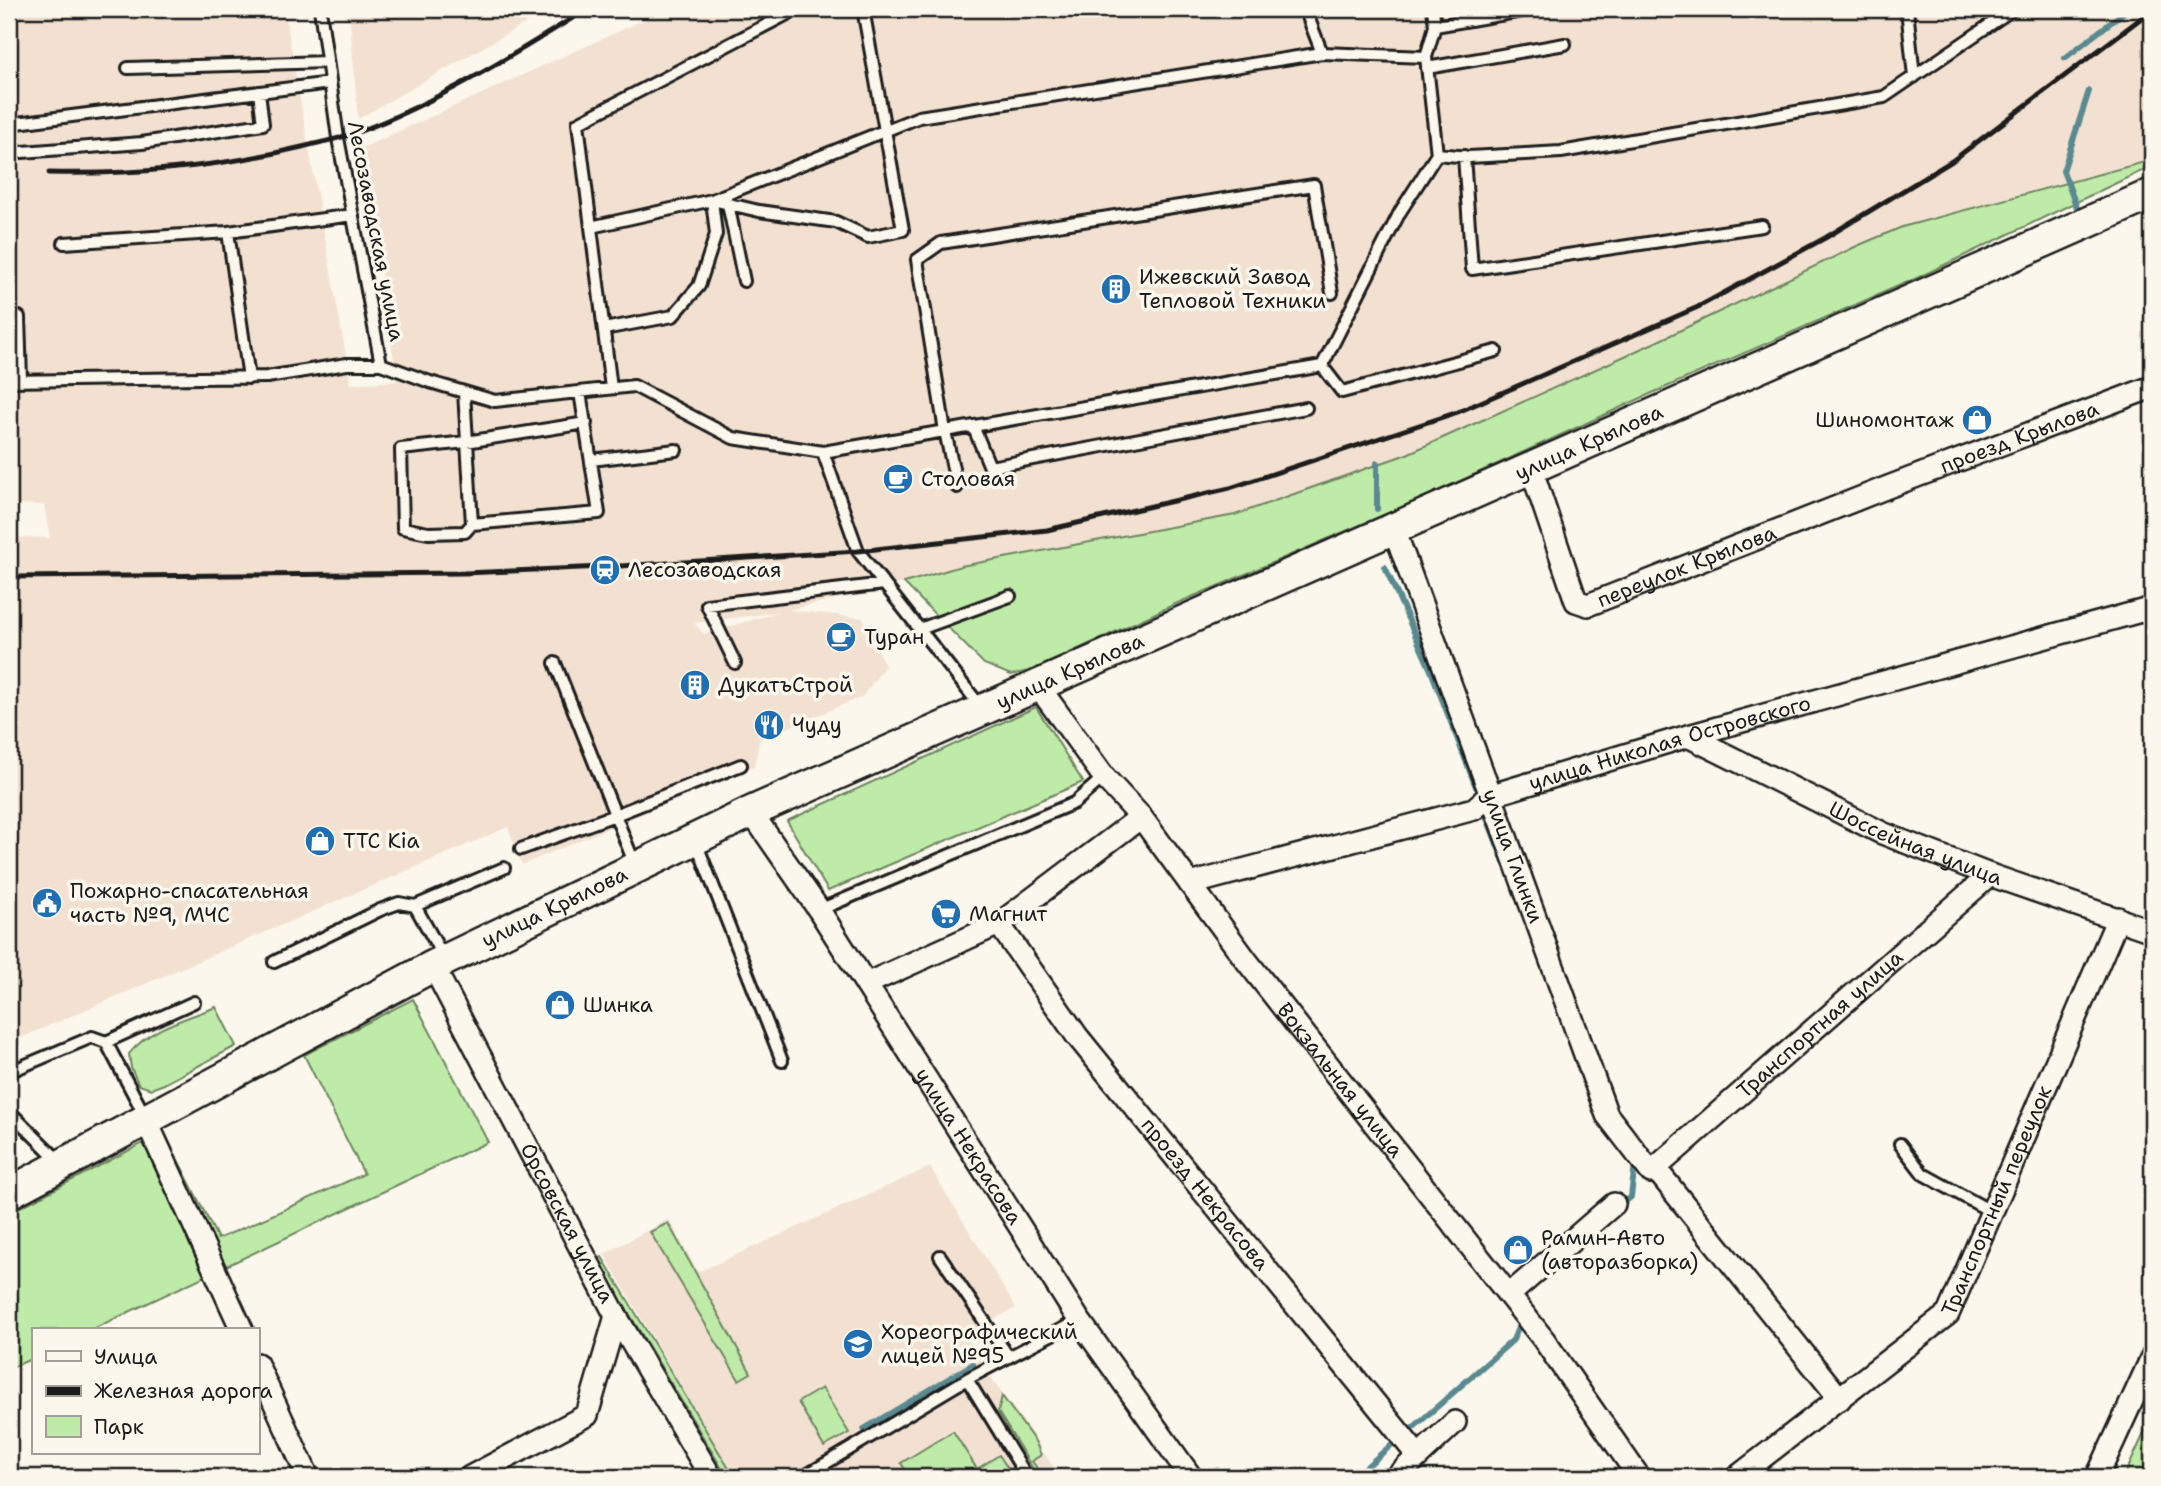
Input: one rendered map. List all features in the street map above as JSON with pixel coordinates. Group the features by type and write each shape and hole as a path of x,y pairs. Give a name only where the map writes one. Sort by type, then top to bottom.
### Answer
{"main road":[{"name":"улица Крылова","path":"9,1193 439,963 751,812 2152,194"}],"street":[{"name":"проезд Крылова","path":"1888,487 2152,387"},
{"name":"переулок Крылова","path":"1531,468 1576,601 1588,605 1888,487"},
{"name":"улица Глинки","path":"1394,529 1607,1115 1840,1399"},
{"name":"улица Николая Островского","path":"1190,884 1474,809 1489,796 1688,736 2152,608"},
{"name":"Вокзальная улица","path":"1038,686 1104,777 1140,817 1246,960 1544,1340 1639,1477"},
{"name":"Шоссейная улица","path":"1688,736 1882,833 1990,875 2152,931"},
{"name":"улица Некрасова","path":"751,812 819,910 1079,1320 1191,1477"},
{"path":"866,984 999,924 1140,817"},
{"name":"Транспортная улица","path":"1653,1170 1990,875"},
{"name":"Транспортный переулок","path":"1737,1477 1948,1314 2118,918"},
{"name":"проезд Некрасова","path":"999,924 1077,1037 1418,1457"},
{"name":"Орсовская улица","path":"439,963 616,1316 711,1477"},
{"path":"146,1120 241,1328"},
{"path":"1509,1295 1614,1204"},
{"path":"470,1477 587,1415 616,1316"},
{"path":"2097,1477 2152,1357"},
{"path":"259,1368 308,1477"},
{"path":"1396,1477 1455,1422"}],"lane":[{"name":"Лесозаводская улица","path":"320,9 338,138 381,364 495,401 634,386 733,438 823,452 1322,366"},
{"path":"611,388 579,122 797,9"},
{"path":"712,200 759,211 836,222 868,237 903,230 863,9"},
{"path":"1305,9 1322,53"},
{"path":"1433,9 1436,26 1426,63 1437,154 1400,212 1322,366 1342,391 1496,351"},
{"path":"1436,26 1535,9"},
{"path":"1907,9 1914,77"},
{"path":"1437,154 1464,156 1561,152 1884,97 2013,9"},
{"path":"591,228 712,200 919,117 1322,53 1426,63 1564,44"},
{"path":"128,68 327,62"},
{"path":"9,124 330,83"},
{"path":"9,153 142,143 263,124 259,92"},
{"path":"1464,156 1472,269 1762,226"},
{"path":"957,487 917,260 941,243 1314,185 1332,293"},
{"path":"604,329 673,316 699,286 716,234 712,200"},
{"path":"728,204 744,281"},
{"path":"64,243 228,232 353,215"},
{"path":"228,232 249,377"},
{"path":"9,316 19,317 15,381 267,377 347,364 381,364"},
{"path":"464,392 472,524"},
{"path":"580,392 586,423 599,513 472,524 465,532 428,533 403,528 401,449 466,442 586,423"},
{"path":"973,426 990,467 1306,408"},
{"path":"591,460 676,450"},
{"path":"823,452 858,551 983,709"},
{"path":"735,663 707,605 884,584"},
{"path":"920,629 1010,596"},
{"path":"555,663 636,867"},
{"path":"521,849 741,765"},
{"path":"819,910 1074,803 1104,777"},
{"path":"695,839 782,1061"},
{"path":"415,906 504,868"},
{"path":"274,962 380,910 408,903 415,906 439,963"},
{"path":"106,1042 194,1002"},
{"path":"9,1072 92,1037 106,1042 146,1120"},
{"path":"10,1113 62,1164"},
{"path":"1900,1144 1923,1174 1992,1212"},
{"path":"940,1256 1008,1356"},
{"path":"803,1477 967,1379 1079,1320"},
{"path":"967,1379 1027,1477"},
{"path":"858,1429 864,1440"}],"shaded area":[{"path":"9,9 284,9 351,384 397,381 362,148 668,9 2152,9 2152,160 1902,227 1407,454 1235,516 961,566 904,583 789,610 863,618 885,666 862,697 760,739 754,766 522,865 508,827 9,1043 9,537 50,538 44,505 9,504","holes":["779,612 704,634 695,623"]},
{"path":"349,9 550,9 358,119"},
{"name":"Хореографический лицей №95","path":"930,1167 1016,1308 965,1334 994,1382 1038,1442 1042,1454 1044,1453 1057,1472 1052,1477 734,1477 604,1254 669,1219 698,1272"}],"green space":[{"path":"2152,160 2152,166 1919,277 1650,394 1414,502 1173,605 1033,670 1011,675 984,664 904,583 961,566 1235,515 1407,454 1902,227"},
{"path":"1036,707 1083,782 828,891 787,821"},
{"path":"413,999 488,1142 95,1328 32,1328 32,1358 9,1369 9,1213 164,1132 218,1239 364,1174 304,1055"},
{"path":"216,1007 236,1046 164,1084 151,1089 139,1085 131,1068 129,1054 158,1030"},
{"path":"668,1223 751,1373 739,1380 650,1232"},
{"path":"602,1257 734,1477 727,1477 597,1260"},
{"path":"822,1388 849,1433 824,1447 798,1402"},
{"path":"1002,1396 1036,1443 1041,1455 1032,1461 1043,1477 1038,1477 998,1412"},
{"path":"2152,1416 2152,1477 2124,1477"},
{"path":"953,1431 977,1469 999,1455 1009,1470 997,1477 910,1477 901,1463"}],"waterway":[{"path":"2065,58 2128,9"},
{"path":"2079,213 2063,171 2089,91"},
{"path":"1377,463 1377,509"},
{"path":"1385,567 1430,668 1476,787"},
{"path":"1487,818 1506,867"},
{"path":"1619,1207 1631,1197 1635,1163 1633,1161"},
{"path":"1414,1427 1513,1340 1519,1325"},
{"path":"864,1429 973,1364"},
{"path":"1355,1477 1398,1439"}],"railway":[{"path":"49,173 113,173 208,165 344,137 447,92 587,9"},
{"path":"9,577 464,573 858,551 1047,530 1230,488 1458,412 1698,307 1825,238 1952,161 2152,10"}],"place":[{"name":"Ижевский Завод Тепловой Техники","path":"1116,289"},
{"name":"Шиномонтаж","path":"1977,420"},
{"name":"Столовая","path":"898,479"},
{"name":"Лесозаводская","path":"605,570"},
{"name":"Туран","path":"841,637"},
{"name":"ДукатъСтрой","path":"695,685"},
{"name":"Чуду","path":"769,725"},
{"name":"ТТС Kia","path":"320,841"},
{"name":"Пожарно-спасательная часть №9, МЧС","path":"47,903"},
{"name":"Магнит","path":"946,914"},
{"name":"Шинка","path":"560,1005"},
{"name":"Рамин-Авто (авторазборка)","path":"1518,1250"},
{"name":"Хореографический лицей №95","path":"858,1344"}]}
